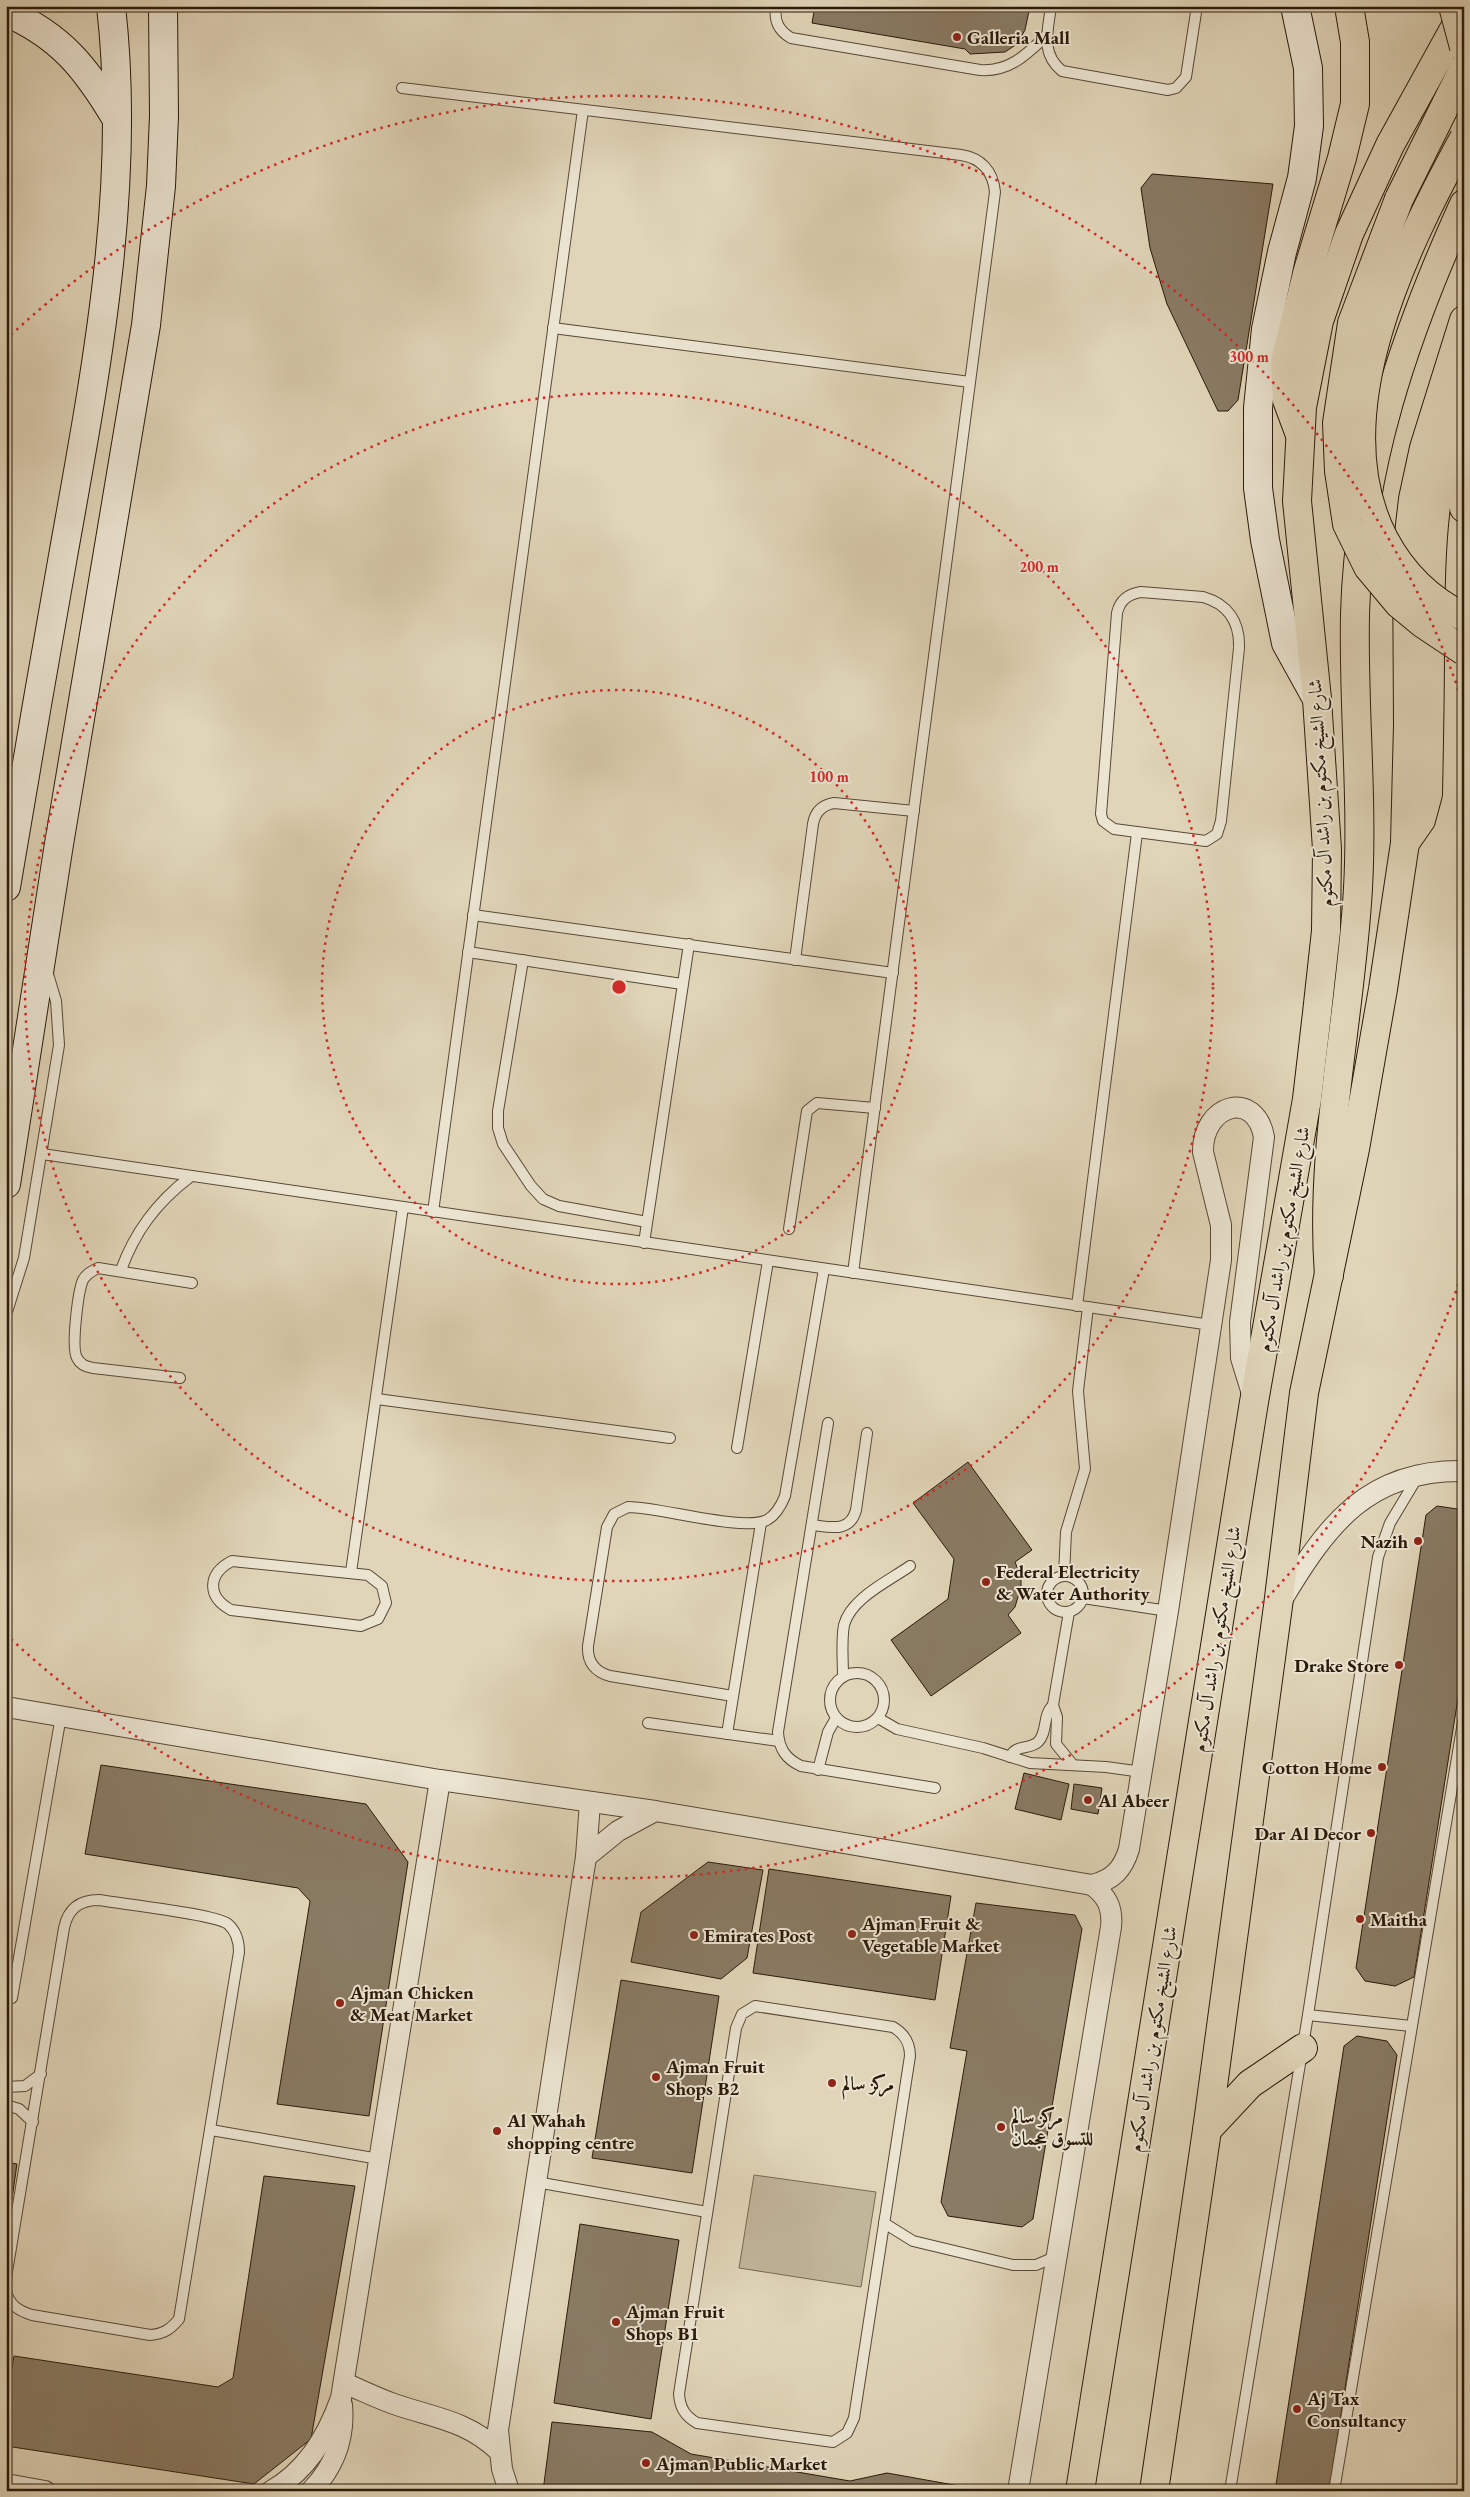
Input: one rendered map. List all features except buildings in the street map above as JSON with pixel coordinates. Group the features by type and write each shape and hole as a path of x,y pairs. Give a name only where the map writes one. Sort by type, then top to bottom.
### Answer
{"main road":[{"path":"6,887 96,368 113,222 117,119 111,6"},
{"path":"6,1184 41,959 146,325 161,186 164,116 163,6"},
{"path":"1295,6 1308,68 1309,126 1302,178 1282,252 1266,328 1258,408 1258,488 1266,549 1286,643 1317,699"},
{"path":"1300,435 1287,400 1285,362 1308,270 1342,158 1355,104 1355,42 1349,6"},
{"path":"1453,6 1464,47"},
{"name":"شارع الشيخ مكتوم بن راشد آل مكتوم","path":"1080,2491 1254,1402 1307,1099 1326,931 1327,849 1317,699 1296,501 1300,435 1309,364 1319,321 1349,234 1390,144 1464,11"},
{"path":"6,12 39,28 68,51 94,82 117,119"},
{"path":"1464,68 1399,199 1352,323 1337,423 1339,471 1347,524 1368,567 1399,604 1422,624 1464,651"},
{"path":"1464,138 1416,234 1386,309 1365,393 1361,436 1364,480 1375,522 1394,557 1417,585 1464,617"},
{"path":"1329,1275 1327,1189 1353,956 1358,884 1354,668 1359,555 1377,444 1391,390 1418,308 1464,204"},
{"path":"1154,2491 1207,2130 1278,1606 1304,1393 1314,1333 1329,1275 1363,1107 1405,843 1408,724 1407,551 1412,508 1424,448 1464,320"},
{"path":"1405,843 1421,820 1428,794 1431,536 1440,473 1464,394"},
{"path":"1464,465 1464,508"},
{"path":"1207,2130 1250,2084 1303,2048"},
{"path":"1068,2491 1087,2444"}],"street":[{"path":"6,1707 440,1780 655,1811 1092,1885 1112,1877 1126,1860 1142,1772 1211,1325 1222,1236 1219,1213 1203,1152 1203,1140 1206,1129 1221,1111 1231,1108 1241,1108 1258,1119 1264,1137 1240,1322 1241,1358 1254,1402"},
{"path":"1278,1606 1302,1566 1340,1517 1364,1498 1391,1483 1420,1474 1464,1471"},
{"path":"320,2486 343,2435 343,2390 440,1780"},
{"path":"509,2491 499,2450 498,2430 586,1857 590,1802"},
{"path":"586,1857 618,1831 655,1811"},
{"path":"1018,2491 1111,1927 1112,1917 1106,1898 1092,1885"},
{"path":"343,2390 463,2425 476,2432 499,2450"},
{"path":"279,2489 304,2465 315,2451 333,2419 343,2390"},
{"path":"6,2484 45,2491"}],"lane":[{"path":"776,6 775,20 778,27 791,38 980,70 998,70 1016,63 1047,35"},
{"path":"1051,6 1047,35 1048,55 1053,64 1062,71 1168,90 1182,84 1186,77 1197,6"},
{"path":"402,88 960,155 976,159 992,176 995,192 853,1273"},
{"path":"433,1212 583,110"},
{"path":"553,328 970,382"},
{"path":"1134,593 1203,597 1221,604 1228,611 1238,628 1240,638 1220,828 1212,839 1206,841 1137,833 1114,829 1108,826 1103,821 1100,807 1119,606 1128,596 1134,593"},
{"path":"795,960 813,824 817,812 828,804 834,803 914,811"},
{"path":"1064,1575 1066,1532 1085,1469 1078,1392 1083,1306 1137,833"},
{"path":"473,915 893,973"},
{"path":"644,1243 688,944"},
{"path":"468,952 682,984"},
{"path":"6,1315 24,1258 59,1045 59,1023 50,979 41,959"},
{"path":"523,960 498,1111 498,1128 503,1144 536,1193 550,1203 647,1222"},
{"path":"789,1229 807,1111 818,1103 875,1108"},
{"path":"42,1154 1211,1325"},
{"path":"121,1270 132,1243 147,1218 167,1196 190,1177"},
{"path":"351,1572 403,1207"},
{"path":"737,1448 768,1261"},
{"path":"180,1378 86,1367 77,1358 74,1346 83,1280 92,1271 98,1268 121,1270 192,1283"},
{"path":"733,1696 603,1675 592,1666 589,1660 588,1646 607,1527 614,1514 628,1508 746,1524 761,1522 774,1515 785,1496 824,1269"},
{"path":"376,1399 670,1438"},
{"path":"828,1423 778,1741 782,1750 793,1762 818,1770 935,1788"},
{"path":"812,1525 841,1527 851,1521 856,1510 867,1433"},
{"path":"1230,2491 1303,2048 1378,1557 1390,1523 1420,1474"},
{"path":"727,1734 761,1522"},
{"path":"232,1562 351,1572 376,1579 386,1594 383,1612 370,1624 361,1626 231,1610 222,1605 215,1596 213,1585 215,1575 222,1566 232,1562"},
{"path":"843,1676 862,1673 878,1683 883,1691 884,1700 878,1718 862,1727 852,1727 836,1718 830,1700 832,1691 843,1676 843,1635 848,1617 860,1602 910,1566"},
{"path":"1064,1575 1071,1576 1081,1585 1083,1598 1075,1609 1069,1612 1054,1608 1047,1596 1051,1582 1064,1575"},
{"path":"1083,1598 1168,1611"},
{"path":"1069,1612 1054,1705 1056,1744 1073,1765"},
{"path":"1010,1757 1017,1749 1030,1746 1039,1741 1043,1732 1046,1715 1054,1705"},
{"path":"12,1998 61,1716"},
{"path":"1334,2491 1464,1716"},
{"path":"818,1770 828,1732 836,1718"},
{"path":"878,1718 897,1729 983,1748 1041,1764 1073,1765 1142,1772"},
{"path":"648,1723 778,1741"},
{"path":"6,2278 42,2074 64,1928 72,1910 79,1903 99,1900 220,1920 236,1933 240,1952 179,2319 172,2328 161,2334 150,2335 21,2312 12,2304 6,2291"},
{"path":"763,2006 884,2025 901,2032 906,2039 910,2056 884,2223 852,2426 841,2439 825,2442 697,2423 683,2412 679,2394 707,2212 738,2020 748,2009 763,2006"},
{"path":"1308,2015 1411,2026"},
{"path":"6,2087 25,2086 42,2074"},
{"path":"6,2105 19,2109 33,2122"},
{"path":"211,2130 379,2159"},
{"path":"536,2182 707,2212"},
{"path":"884,2223 913,2241 1013,2264 1036,2265 1057,2256"}],"shaded area":[{"path":"754,2175 876,2192 861,2287 739,2268"}],"place":[{"name":"Galleria Mall","path":"957,37"},
{"name":"Nazih","path":"1418,1541"},
{"name":"Federal Electricity & Water Authority","path":"986,1582"},
{"name":"Drake Store","path":"1399,1665"},
{"name":"Cotton Home","path":"1382,1767"},
{"name":"Al Abeer","path":"1088,1800"},
{"name":"Dar Al Decor","path":"1371,1833"},
{"name":"Maitha","path":"1360,1919"},
{"name":"Ajman Fruit & Vegetable Market","path":"852,1934"},
{"name":"Emirates Post","path":"694,1935"},
{"name":"Ajman Chicken & Meat Market","path":"340,2003"},
{"name":"Ajman Fruit Shops B2","path":"656,2077"},
{"name":"مركز سالم","path":"832,2083"},
{"name":"مركز سالم للتسوق عجمان","path":"1001,2127"},
{"name":"Al Wahah shopping centre","path":"497,2131"},
{"name":"Ajman Fruit Shops B1","path":"616,2322"},
{"name":"Aj Tax Consultancy","path":"1297,2409"},
{"name":"Ajman Public Market","path":"646,2463"}]}
